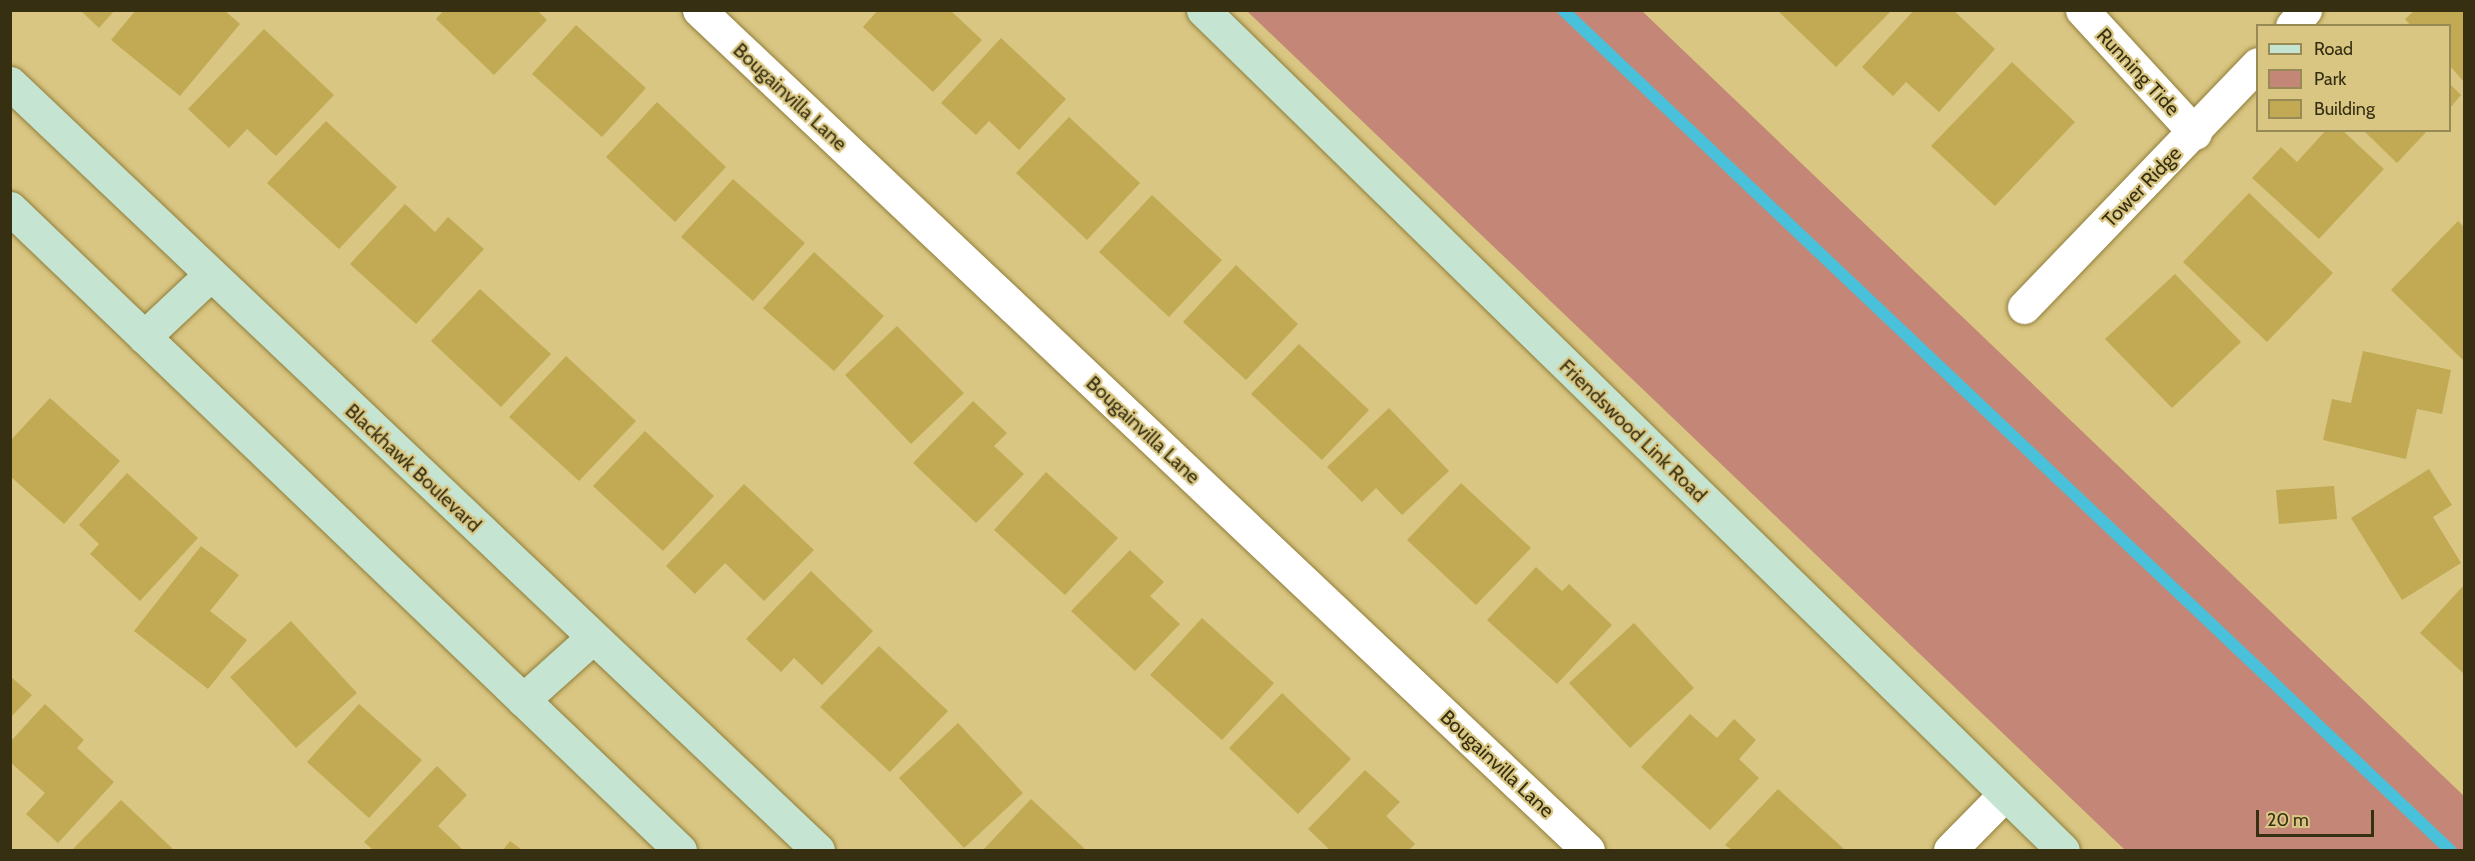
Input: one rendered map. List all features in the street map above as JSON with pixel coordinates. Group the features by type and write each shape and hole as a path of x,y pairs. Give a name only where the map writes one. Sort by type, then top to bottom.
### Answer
{"main road":[{"name":"Friendswood Link Road","path":"1203,10 2004,795 2063,850"},
{"name":"Blackhawk Boulevard","path":"10,83 209,276 818,850"},
{"path":"10,208 680,850"},
{"path":"144,337 209,276"},
{"path":"523,700 592,638"}],"street":[{"name":"Bougainvilla Lane","path":"699,10 1588,850"},
{"name":"Running Tide","path":"2082,10 2195,133"},
{"path":"2294,24 2306,10"},
{"name":"Tower Ridge","path":"2024,307 2195,133 2256,66"},
{"path":"1950,850 2004,795"}],"green space":[{"path":"1247,11 1642,11 2464,796 2464,850 2125,850"}],"building":[{"path":"80,10 115,10 99,28"},
{"path":"136,10 224,10 240,24 180,96 111,40"},
{"path":"444,10 537,10 547,20 494,75 436,19"},
{"path":"878,10 950,10 982,40 933,92 863,27"},
{"path":"1777,10 1892,10 1836,67"},
{"path":"1914,10 1953,10 1995,49 1939,112 1906,82 1893,96 1862,67"},
{"path":"2415,10 2464,10 2464,82 2451,67 2451,24 2409,24 2405,19"},
{"path":"576,25 646,88 602,137 532,74"},
{"path":"264,29 334,95 276,156 247,129 229,148 188,109"},
{"path":"1001,38 1066,99 1019,150 989,121 976,135 941,103"},
{"path":"2012,62 2075,122 1995,206 1931,146"},
{"path":"2451,85 2461,95 2451,107"},
{"path":"657,102 726,167 675,222 606,157"},
{"path":"1069,117 1140,183 1087,240 1016,173"},
{"path":"326,121 397,187 339,249 267,183"},
{"path":"2324,132 2344,132 2384,169 2319,239 2252,178 2281,147 2297,162"},
{"path":"2365,132 2426,132 2397,163"},
{"path":"733,179 805,243 753,301 681,237"},
{"path":"2249,193 2333,273 2267,342 2183,262"},
{"path":"1152,195 1222,260 1169,317 1099,252"},
{"path":"405,204 435,232 448,217 484,249 416,324 350,264"},
{"path":"2458,221 2464,227 2464,361 2391,290"},
{"path":"814,252 884,316 834,371 763,308"},
{"path":"1236,265 1298,324 1246,380 1183,322"},
{"path":"2175,274 2241,342 2172,408 2105,339"},
{"path":"480,289 551,354 501,407 431,341"},
{"path":"897,326 964,393 911,444 845,375"},
{"path":"1299,344 1369,410 1322,460 1251,394"},
{"path":"2363,351 2451,370 2442,414 2417,409 2406,459 2323,440 2332,399 2351,403"},
{"path":"566,356 636,421 579,481 509,417"},
{"path":"50,398 120,461 64,524 10,476 10,441"},
{"path":"973,401 1007,433 994,446 1024,474 976,523 913,463"},
{"path":"1389,408 1449,471 1402,515 1376,488 1362,502 1327,467"},
{"path":"645,431 714,496 663,551 593,486"},
{"path":"2429,469 2452,505 2433,517 2461,563 2402,600 2351,518"},
{"path":"1046,472 1118,538 1065,595 994,530"},
{"path":"127,473 198,538 140,601 90,554 99,544 79,525"},
{"path":"1461,483 1531,548 1476,605 1407,540"},
{"path":"744,484 814,550 764,601 725,563 695,594 666,566"},
{"path":"2334,486 2337,519 2279,524 2276,490"},
{"path":"201,546 239,575 210,611 247,640 208,689 134,631"},
{"path":"1130,550 1164,582 1150,596 1180,624 1135,671 1071,611"},
{"path":"1536,567 1562,591 1569,584 1612,625 1557,684 1487,620"},
{"path":"811,571 873,631 822,685 794,658 781,672 746,639"},
{"path":"2464,585 2464,674 2420,633"},
{"path":"1202,618 1274,683 1222,740 1150,675"},
{"path":"291,621 357,693 296,748 230,677"},
{"path":"1634,623 1694,688 1630,748 1569,683"},
{"path":"879,646 948,711 890,772 820,707"},
{"path":"10,676 32,695 10,718"},
{"path":"1282,693 1351,759 1298,814 1229,748"},
{"path":"45,704 84,740 77,748 114,782 58,843 26,814 45,793 10,762 10,742"},
{"path":"359,704 422,760 369,818 307,762"},
{"path":"1690,714 1717,738 1734,719 1756,740 1739,759 1759,778 1710,830 1641,767"},
{"path":"958,723 1023,793 964,848 899,778"},
{"path":"437,766 467,795 438,826 463,850 373,850 364,842"},
{"path":"1365,770 1400,802 1386,816 1415,844 1409,850 1330,850 1308,829"},
{"path":"1778,789 1845,850 1732,850 1725,845"},
{"path":"1031,799 1086,850 983,850"},
{"path":"121,800 174,850 73,849"},
{"path":"510,841 522,850 503,850"}],"waterway":[{"path":"1563,10 2450,850"}]}
